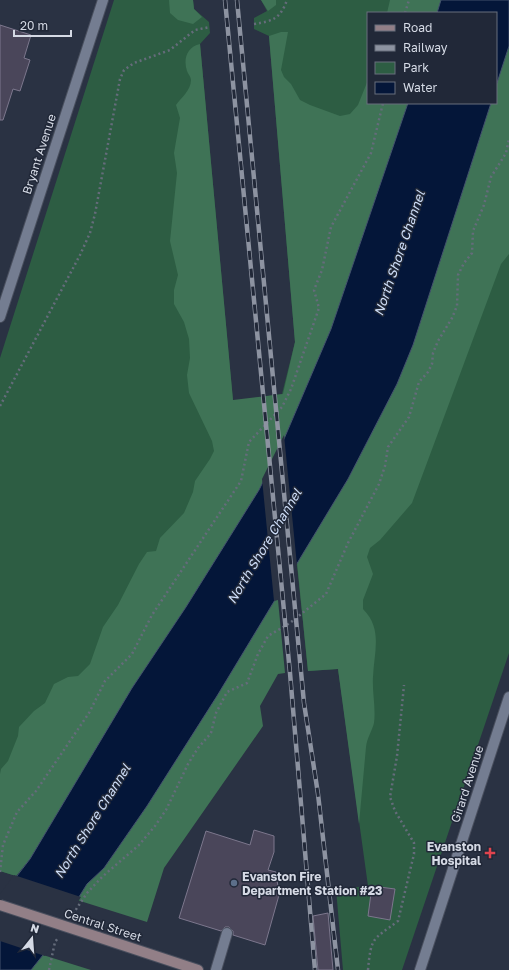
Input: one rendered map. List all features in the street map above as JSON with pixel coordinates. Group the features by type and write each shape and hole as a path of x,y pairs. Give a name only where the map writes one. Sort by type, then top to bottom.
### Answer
{"main road":[{"name":"Central Street","path":"0,905 198,970"}],"street":[{"name":"Bryant Avenue","path":"0,317 103,0"},
{"name":"Girard Avenue","path":"420,970 509,698"},
{"path":"216,970 227,933"}],"path":[{"path":"254,24 271,22 284,8 287,0"},
{"path":"405,12 409,0"},
{"path":"0,406 80,255 90,233 95,214 120,79 124,70 134,63 170,50 195,30 210,27"},
{"path":"0,872 4,845 17,812 36,791 89,713 105,681 132,654 152,615 241,481 249,442 282,407 291,389 320,308 314,290 322,270 331,227 371,153 376,123 383,104"},
{"path":"71,918 87,893 102,877 139,845 155,826 166,810 188,764 198,748 211,733 216,713 227,692 247,683 258,654 268,636 290,623 326,594 348,543 379,484 385,466 388,447 409,417 419,382 428,372 438,341 452,318 457,306 458,275 464,262 472,253 473,231 484,205 491,177 506,153 509,139"},
{"path":"368,970 369,953 373,940 381,932 398,921 414,854 414,843 395,811 390,797 397,756 404,684"},
{"path":"49,970 55,942 59,936"}],"green space":[{"path":"114,0 193,0 194,9 209,22 210,33 200,44 233,401 282,394 295,342 269,36 254,29 254,18 267,11 261,0 509,0 509,653 402,970 343,970 336,889 368,886 338,669 308,671 284,440 186,607 132,688 72,791 16,876 0,871 0,358"},
{"path":"169,0 193,0 194,9 202,17 193,24 178,20 170,13"},
{"path":"261,0 276,0 276,5 268,11"},
{"path":"390,0 441,0 437,12 387,12"},
{"path":"281,32 288,32 281,70 284,77 291,84 300,100 310,105 340,116 350,114 358,105 367,82 367,104 408,104 331,329 284,439 259,490 186,607 132,688 30,859 16,876 0,871 0,774 1,769 8,761 18,736 19,727 34,711 45,703 54,684 68,677 78,676 90,664 103,627 118,605 139,564 147,552 156,551 160,538 184,513 193,492 195,481 214,451 212,441 189,393 187,375 190,358 189,339 184,322 174,304 174,290 178,275 170,241 177,173 174,153 180,118 176,105 191,84 191,79 186,67 187,54 192,48 200,44 233,400 283,394 295,342 269,36"},
{"path":"509,46 509,254 501,264 412,503 380,540 370,548 367,557 373,574 363,600 363,609 373,625 376,641 373,683 374,723 366,747 359,824 338,669 308,671 297,562 348,479 397,384 413,345 491,104 497,104 497,83"},
{"path":"278,600 285,673 278,674 260,706 263,726 164,868 147,922 77,900 87,884 104,868 147,806 274,601"},
{"path":"43,955 91,970 31,970"}],"water":[{"path":"441,0 509,0 509,46 497,83 497,12 437,12"},
{"name":"North Shore Channel","path":"408,104 491,104 413,345 397,384 348,479 217,696 147,806 104,868 87,884 43,955 31,970 0,970 0,898 30,859 132,688 186,607 259,490 284,439 331,329"}],"pier":[{"path":"284,435 297,565 274,601 262,479"},
{"path":"14,875 81,897 45,956 0,941 0,894"}],"building":[{"path":"0,25 31,35 24,58 30,60 20,91 13,89 3,120 0,120"},
{"name":"Evanston Fire Department Station #23","path":"254,830 274,836 274,852 268,870 276,872 279,895 265,945 233,935 233,931 229,927 225,927 221,931 179,918 206,831 250,845"},
{"path":"372,886 395,889 390,920 368,916"},
{"path":"328,913 333,970 318,970 313,916"}],"railway":[{"path":"225,0 290,673 315,970"},
{"path":"237,0 304,703 318,794 338,970"}],"place":[{"name":"Evanston Hospital","path":"490,853"},
{"name":"Evanston Fire Department Station #23","path":"234,883"}]}
